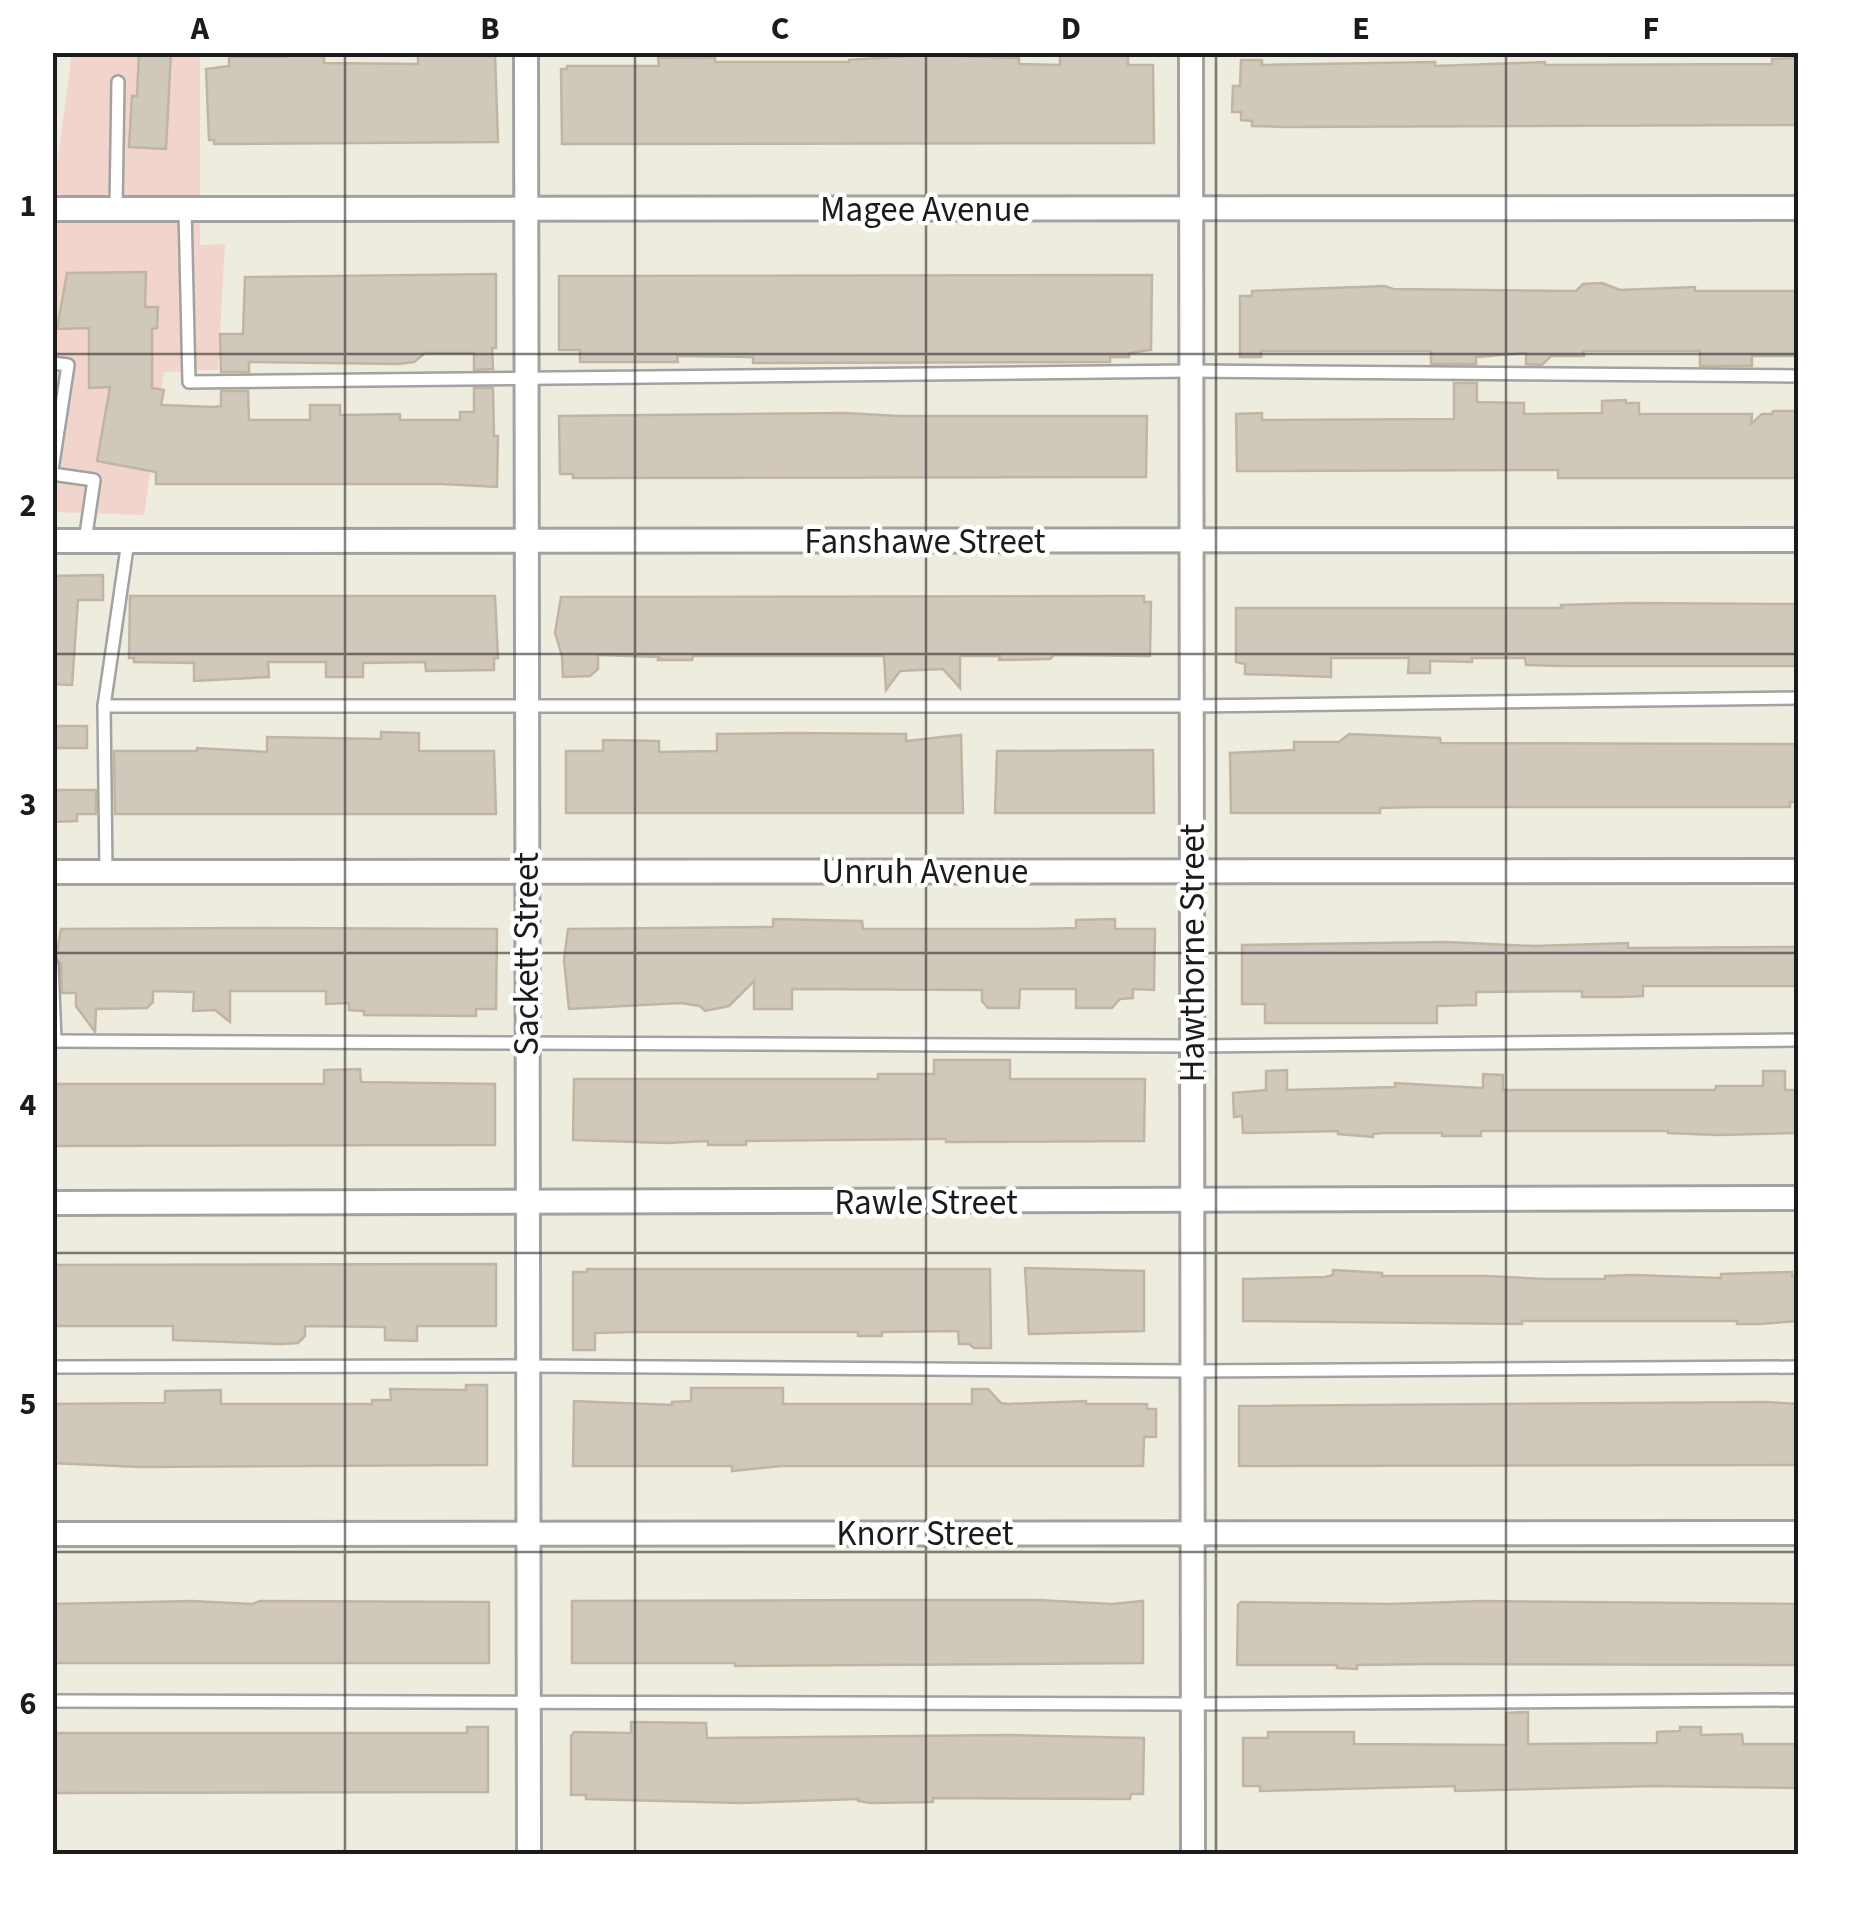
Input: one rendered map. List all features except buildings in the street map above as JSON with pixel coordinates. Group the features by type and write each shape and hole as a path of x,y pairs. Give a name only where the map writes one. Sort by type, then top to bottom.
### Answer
{"street":[{"name":"Sackett Street","path":"526,52 529,1854"},
{"name":"Hawthorne Street","path":"1191,52 1193,1854"},
{"name":"Magee Avenue","path":"52,210 1798,208"},
{"name":"Fanshawe Street","path":"52,541 1798,540"},
{"name":"Unruh Avenue","path":"52,872 1798,871"},
{"name":"Rawle Street","path":"52,1203 1798,1198"},
{"name":"Knorr Street","path":"52,1534 1798,1532"}],"lane":[{"path":"116,209 118,82"},
{"path":"185,209 188,382 1192,370 1798,376"},
{"path":"52,363 68,365 52,472 94,480 85,541"},
{"path":"106,872 104,706 128,541"},
{"path":"104,706 1192,706 1798,698"},
{"path":"52,965 54,1041 1192,1046 1798,1040"},
{"path":"52,1367 528,1366 1193,1372 1798,1367"},
{"path":"52,1701 1193,1704 1798,1700"}],"shaded area":[{"path":"72,53 200,53 200,245 225,244 218,370 164,372 144,515 53,512 52,201"}]}
